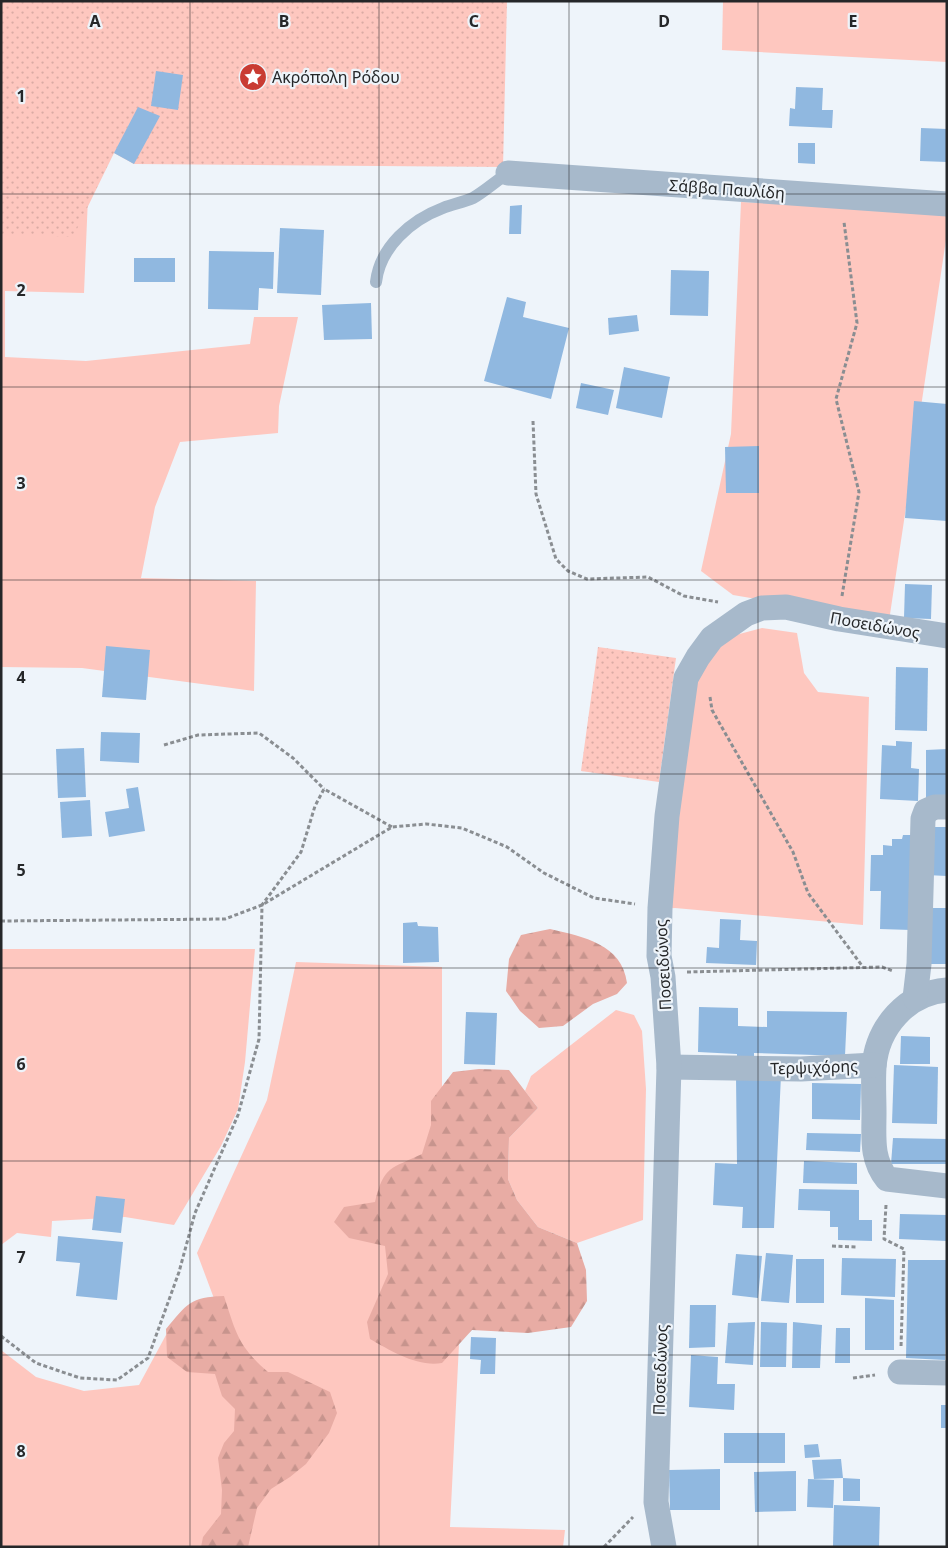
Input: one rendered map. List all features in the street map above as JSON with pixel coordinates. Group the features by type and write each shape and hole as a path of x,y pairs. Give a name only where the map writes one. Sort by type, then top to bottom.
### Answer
{"street":[{"name":"Σάββα Παυλίδη","path":"508,173 947,204"},
{"name":"Ποσειδώνος","path":"664,1547 656,1502 669,1067 663,977 659,956 660,908 667,816 686,678 698,656 712,638 746,614 762,608 786,607 839,619 947,636"},
{"path":"916,989 923,818 926,811 935,807 947,807"},
{"name":"Τερψιχόρης","path":"669,1067 801,1069 874,1065 881,1040 892,1019 916,989 930,992 947,990"},
{"path":"874,1065 874,1155 879,1169 887,1179 947,1186"},
{"path":"900,1372 947,1373"}],"lane":[{"path":"376,282 380,260 397,238 419,221 441,208 472,198 508,173"}],"path":[{"path":"839,619 859,492 836,399 856,323 841,196"},
{"path":"533,421 536,494 556,559 568,570 587,578 648,577 684,596 728,603 746,614"},
{"path":"710,691 712,710 794,852 808,893 863,967"},
{"path":"164,745 198,735 259,733 293,758 324,789 392,827"},
{"path":"1,1336 36,1364 80,1378 117,1380 148,1358 179,1272 195,1213 238,1115 259,1039 262,905 301,852 315,806 324,789"},
{"path":"1,921 225,919 262,905 392,827 426,824 462,828 507,847 544,873 594,898 660,908"},
{"path":"663,977 670,972 882,966 916,989"},
{"path":"887,1179 884,1239 904,1249 900,1372"},
{"path":"832,1246 856,1248"},
{"path":"604,1547 640,1510 656,1502"}],"shaded area":[{"name":"Ακρόπολη Ρόδου","path":"1,1 507,1 503,167 134,164 114,153 73,237 1,234"},
{"path":"723,1 947,1 947,62 722,50"},
{"path":"1,194 88,197 84,293 5,291 5,357 86,361 250,344 254,317 298,317 279,406 278,433 180,442 155,507 141,578 256,581 254,691 82,668 1,667"},
{"path":"741,202 947,211 947,233 889,621 733,595 701,571 731,434"},
{"path":"762,628 797,633 804,673 818,692 869,697 863,925 675,908 661,909 696,669 732,636"},
{"path":"598,647 676,658 659,782 581,771"},
{"path":"1,949 255,949 245,1062 238,1109 221,1146 174,1225 125,1217 52,1221 51,1237 17,1233 1,1245"},
{"path":"296,962 442,967 442,1164 396,1166 391,1321 459,1344 450,1527 565,1530 563,1547 1,1547 1,1350 36,1377 84,1391 139,1385 166,1335 243,1376 197,1253 267,1100"},
{"path":"616,1010 634,1015 642,1031 646,1089 643,1220 577,1243 538,1227 517,1200 508,1179 509,1138 538,1108 525,1091 531,1076"}],"green space":[{"path":"550,929 588,939 609,951 618,959 624,970 627,983 617,994 593,1004 563,1026 539,1028 520,1011 506,991 509,959 521,935"},
{"path":"479,1069 509,1070 538,1108 509,1138 508,1179 517,1200 538,1227 577,1243 586,1270 587,1301 571,1327 528,1333 472,1330 442,1363 423,1363 404,1357 370,1339 367,1322 388,1274 385,1246 349,1238 334,1222 344,1207 375,1202 382,1181 390,1170 422,1154 431,1125 431,1101 453,1072"},
{"path":"224,1296 239,1338 258,1363 268,1372 288,1372 330,1392 337,1413 329,1433 306,1464 271,1489 257,1508 248,1547 201,1547 203,1537 221,1514 222,1490 218,1458 224,1443 234,1431 235,1409 222,1396 215,1374 187,1372 167,1357 166,1329 179,1313 196,1300"}],"building":[{"path":"156,71 183,75 178,110 151,106"},
{"path":"796,87 823,88 822,110 833,110 832,128 789,126 790,108 795,109"},
{"path":"138,107 160,116 134,164 114,153"},
{"path":"921,128 947,129 947,162 920,161"},
{"path":"798,143 815,143 815,164 798,163"},
{"path":"522,205 521,234 509,234 510,206"},
{"path":"280,228 324,230 321,295 277,293"},
{"path":"209,251 274,252 273,289 259,288 258,310 208,309"},
{"path":"134,258 175,258 175,282 134,282"},
{"path":"671,270 709,271 708,316 670,315"},
{"path":"507,297 526,302 523,317 569,328 551,399 484,381"},
{"path":"371,303 372,339 324,340 322,305"},
{"path":"637,315 639,331 609,335 608,318"},
{"path":"624,367 670,377 662,418 616,408"},
{"path":"581,383 614,390 608,415 576,408"},
{"path":"914,401 947,404 947,521 905,518"},
{"path":"759,446 759,493 726,493 725,447"},
{"path":"905,584 932,585 931,619 904,618"},
{"path":"106,646 150,650 146,700 102,697"},
{"path":"896,667 928,668 927,731 895,730"},
{"path":"101,732 140,733 139,763 100,761"},
{"path":"896,741 912,742 911,768 919,769 918,801 880,799 882,745 896,746"},
{"path":"84,748 86,797 58,798 56,749"},
{"path":"947,749 947,799 926,799 926,750"},
{"path":"138,787 145,831 109,837 105,812 129,808 126,789"},
{"path":"90,800 92,836 62,838 60,802"},
{"path":"928,827 947,827 947,876 926,875"},
{"path":"903,835 914,835 911,930 880,929 881,891 870,891 871,855 883,855 883,845 892,846 892,839 902,839"},
{"path":"929,908 947,908 947,964 926,964"},
{"path":"720,919 741,920 740,940 757,941 756,965 706,963 707,947 719,948"},
{"path":"417,922 418,926 438,927 439,962 403,963 403,923"},
{"path":"699,1007 738,1008 738,1026 767,1027 767,1011 847,1012 845,1056 754,1053 754,1062 737,1062 737,1054 698,1052"},
{"path":"466,1012 497,1013 495,1065 464,1064"},
{"path":"901,1036 930,1037 930,1064 900,1064"},
{"path":"894,1065 938,1067 937,1124 892,1123"},
{"path":"781,1075 774,1228 742,1228 743,1207 713,1205 715,1163 737,1164 736,1076"},
{"path":"812,1083 861,1084 860,1120 812,1119"},
{"path":"807,1133 861,1134 860,1152 806,1150"},
{"path":"893,1138 947,1139 947,1164 891,1164"},
{"path":"804,1161 857,1163 857,1184 803,1183"},
{"path":"799,1189 859,1190 859,1220 872,1220 872,1241 838,1240 838,1227 830,1227 830,1211 798,1210"},
{"path":"96,1196 125,1199 121,1233 92,1230"},
{"path":"900,1214 947,1215 947,1241 899,1239"},
{"path":"58,1236 123,1242 117,1300 76,1296 80,1263 56,1261"},
{"path":"766,1253 793,1255 789,1303 761,1301"},
{"path":"736,1254 762,1256 758,1298 732,1295"},
{"path":"842,1258 896,1259 895,1297 841,1295"},
{"path":"796,1259 824,1259 824,1303 796,1303"},
{"path":"908,1260 947,1260 945,1360 906,1358"},
{"path":"865,1298 894,1300 894,1350 865,1350"},
{"path":"690,1305 716,1305 715,1347 689,1348"},
{"path":"755,1322 753,1365 725,1363 728,1323"},
{"path":"761,1322 787,1323 786,1367 760,1367"},
{"path":"793,1322 822,1325 820,1368 792,1368"},
{"path":"836,1328 850,1328 850,1363 835,1363"},
{"path":"471,1337 496,1338 495,1374 480,1374 481,1360 470,1359"},
{"path":"691,1355 718,1357 717,1384 735,1384 734,1410 689,1407"},
{"path":"941,1405 947,1405 947,1428 941,1428"},
{"path":"724,1433 785,1433 785,1463 724,1463"},
{"path":"818,1444 820,1457 805,1458 804,1445"},
{"path":"841,1459 843,1478 814,1479 812,1460"},
{"path":"720,1469 720,1510 670,1510 669,1470"},
{"path":"796,1471 796,1511 755,1512 754,1472"},
{"path":"843,1478 860,1479 860,1501 843,1501"},
{"path":"808,1479 834,1480 833,1508 807,1507"},
{"path":"834,1505 880,1507 879,1547 833,1546"}],"place":[{"name":"Ακρόπολη Ρόδου","path":"253,77"}]}
